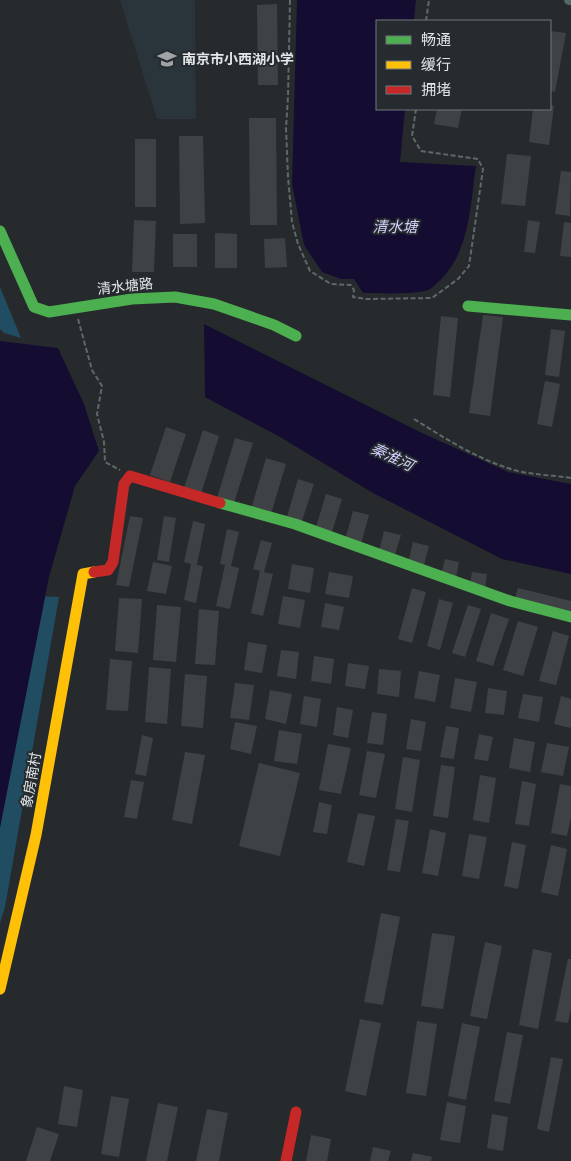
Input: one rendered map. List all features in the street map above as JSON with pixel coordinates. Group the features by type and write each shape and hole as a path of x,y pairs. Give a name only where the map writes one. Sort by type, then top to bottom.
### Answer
{"street":[{"name":"清水塘路","path":"0,231 34,307 49,312 132,299 175,297 214,304 274,325 296,336"},
{"path":"468,306 571,315"},
{"path":"130,476 295,524 510,601 571,617"},
{"name":"象房南村","path":"0,989 26,884 45,793 83,574 108,570 113,562 124,484 130,476"},
{"path":"286,1161 296,1112"}],"path":[{"path":"290,0 286,128 292,222 298,244 310,271 331,284 351,285 354,290 353,297 366,299 432,298 446,290 469,266 483,169 478,159 421,151 412,136 416,110"},
{"path":"426,20 429,0"},
{"path":"74,307 92,370 102,386 97,414 104,442 105,462 130,476"},
{"path":"414,419 482,458 515,470 571,478"}],"shaded area":[{"name":"南京市小西湖小学","path":"120,0 195,0 196,119 157,119"},
{"path":"0,287 21,338 4,333 0,329"},
{"path":"0,594 59,597 5,907 0,923"}],"water":[{"name":"清水塘","path":"297,0 416,0 414,20 376,20 376,110 405,110 400,162 476,166 467,229 456,258 448,272 429,290 421,292 363,293 354,279 341,279 322,272 304,245 292,184"},
{"name":"秦淮河","path":"204,324 420,432 508,472 571,484 571,574 502,559 373,493 280,437 205,397"},
{"path":"0,341 58,348 84,404 99,451 75,486 49,577 0,828"}],"building":[{"path":"277,4 278,85 258,85 257,5"},
{"path":"551,31 566,33 555,92 551,91"},
{"path":"551,105 554,106 549,145 529,142 533,110 551,110"},
{"path":"437,110 462,110 458,128 434,124"},
{"path":"249,118 276,118 277,225 250,225"},
{"path":"179,136 203,136 205,223 180,224"},
{"path":"135,139 156,139 156,207 135,207"},
{"path":"507,154 531,156 525,206 501,204"},
{"path":"561,171 571,172 570,216 555,214"},
{"path":"134,220 156,221 154,272 132,272"},
{"path":"528,220 540,222 535,253 524,252"},
{"path":"564,222 571,223 571,257 560,256"},
{"path":"215,233 237,234 237,268 215,268"},
{"path":"173,234 197,234 197,267 173,267"},
{"path":"285,238 287,267 265,268 264,239"},
{"path":"483,315 503,317 490,416 469,413"},
{"path":"441,316 458,318 450,397 433,395"},
{"path":"551,329 565,331 559,377 545,375"},
{"path":"545,381 560,384 552,427 537,424"},
{"path":"166,427 186,434 170,482 150,475"},
{"path":"203,430 219,436 201,494 184,488"},
{"path":"235,438 253,443 234,503 217,498"},
{"path":"266,458 286,464 271,514 251,509"},
{"path":"298,479 314,484 301,524 286,520"},
{"path":"326,494 342,499 332,532 316,527"},
{"path":"353,511 369,515 361,544 345,540"},
{"path":"130,516 143,518 129,587 116,585"},
{"path":"164,516 176,518 169,562 157,560"},
{"path":"193,521 205,524 197,565 203,566 196,603 184,600 191,564 184,562"},
{"path":"227,529 239,532 231,566 239,568 230,609 216,606 225,565 220,564"},
{"path":"384,531 401,535 395,555 379,551"},
{"path":"261,540 272,543 264,572 273,574 263,616 251,613 260,571 253,569"},
{"path":"413,542 429,546 424,565 408,562"},
{"path":"445,559 459,562 456,578 441,575"},
{"path":"153,562 172,566 166,594 147,591"},
{"path":"292,564 314,568 310,593 288,589"},
{"path":"329,572 353,576 349,598 325,594"},
{"path":"472,572 487,574 485,588 470,585"},
{"path":"412,588 426,592 412,643 398,639"},
{"path":"518,588 571,601 571,616 514,602"},
{"path":"283,596 305,600 300,628 278,624"},
{"path":"119,598 142,599 138,653 115,651"},
{"path":"439,599 453,603 440,650 427,646"},
{"path":"325,603 344,607 339,630 321,627"},
{"path":"157,605 181,607 176,662 153,660"},
{"path":"468,605 481,609 465,657 452,653"},
{"path":"199,609 219,611 215,665 195,664"},
{"path":"491,613 509,619 493,666 476,661"},
{"path":"518,621 538,627 523,676 503,670"},
{"path":"553,631 569,636 556,685 539,681"},
{"path":"248,642 267,645 262,673 244,670"},
{"path":"281,650 299,652 296,679 277,676"},
{"path":"314,656 334,659 331,684 311,681"},
{"path":"110,659 132,661 128,711 106,710"},
{"path":"348,663 369,666 365,689 345,686"},
{"path":"149,667 171,669 167,724 145,722"},
{"path":"379,669 401,671 399,697 377,694"},
{"path":"419,671 440,675 435,702 414,698"},
{"path":"185,674 207,676 203,728 181,726"},
{"path":"455,678 477,682 471,712 450,708"},
{"path":"235,683 254,685 249,720 230,718"},
{"path":"488,688 507,691 504,715 485,713"},
{"path":"270,690 292,694 286,724 265,719"},
{"path":"523,694 543,697 539,722 518,718"},
{"path":"304,696 321,699 317,727 300,724"},
{"path":"561,696 571,699 571,728 554,724"},
{"path":"337,707 353,710 348,738 333,735"},
{"path":"372,712 387,714 383,745 367,743"},
{"path":"411,719 426,722 421,751 406,749"},
{"path":"235,722 257,726 251,754 230,749"},
{"path":"446,726 459,728 454,759 440,757"},
{"path":"279,730 302,734 297,764 274,761"},
{"path":"479,734 493,737 488,761 474,759"},
{"path":"142,735 153,738 146,776 135,774"},
{"path":"514,738 535,742 530,772 509,768"},
{"path":"547,743 569,747 563,776 541,772"},
{"path":"328,744 351,748 341,794 319,790"},
{"path":"367,751 385,754 376,798 359,795"},
{"path":"185,752 205,755 192,824 172,820"},
{"path":"403,757 420,760 412,812 395,809"},
{"path":"259,763 300,773 280,856 239,846"},
{"path":"441,765 455,767 448,818 433,816"},
{"path":"480,775 496,778 489,823 473,820"},
{"path":"131,780 144,782 137,819 124,817"},
{"path":"522,781 536,784 529,826 515,824"},
{"path":"560,784 571,786 571,817 567,836 551,833"},
{"path":"319,802 332,805 327,834 313,832"},
{"path":"358,813 375,816 364,866 347,862"},
{"path":"396,819 409,821 400,872 387,870"},
{"path":"430,829 446,833 438,876 422,873"},
{"path":"469,834 487,837 479,879 462,876"},
{"path":"512,842 526,845 518,889 504,886"},
{"path":"551,845 567,849 558,896 541,892"},
{"path":"381,913 400,917 383,1005 364,1002"},
{"path":"432,933 455,936 443,1009 421,1006"},
{"path":"485,942 502,946 487,1019 470,1016"},
{"path":"533,949 552,953 538,1029 519,1025"},
{"path":"568,959 571,959 571,1009 568,1023 555,1021"},
{"path":"360,1019 381,1023 366,1096 345,1091"},
{"path":"417,1021 437,1024 426,1096 406,1093"},
{"path":"462,1023 480,1027 466,1100 448,1096"},
{"path":"507,1032 523,1035 510,1104 494,1101"},
{"path":"551,1057 563,1059 549,1132 537,1129"},
{"path":"64,1086 83,1090 77,1127 58,1124"},
{"path":"111,1096 129,1099 119,1157 101,1154"},
{"path":"447,1102 466,1106 460,1143 440,1140"},
{"path":"158,1103 178,1107 167,1161 146,1161"},
{"path":"207,1109 228,1113 219,1161 196,1161"},
{"path":"492,1114 508,1117 503,1151 487,1148"},
{"path":"37,1127 59,1134 50,1161 26,1161"},
{"path":"311,1135 331,1139 327,1161 306,1161"},
{"path":"373,1147 391,1151 388,1161 370,1161"},
{"path":"413,1153 432,1157 431,1161 411,1161"}],"traffic: fast":[{"path":"0,231 34,307 49,312 132,299 175,297 214,304 274,325 296,336"},
{"path":"468,306 571,315"},
{"path":"220,503 295,524 510,601 571,617"}],"traffic: slow":[{"path":"0,989 36,835 83,574 94,572"}],"traffic: jam":[{"path":"94,572 108,570 113,562 124,484 130,476 220,503"},
{"path":"286,1161 296,1112"}],"place":[{"name":"南京市小西湖小学","path":"167,59"}]}
